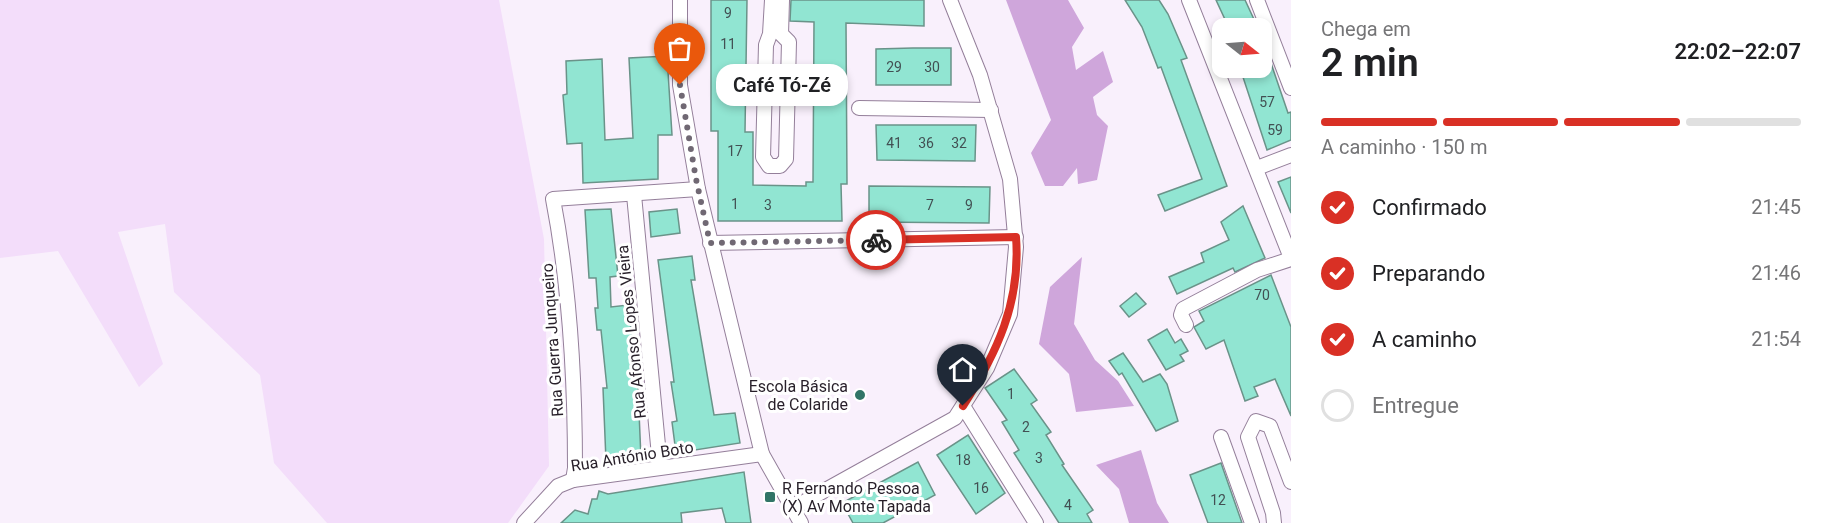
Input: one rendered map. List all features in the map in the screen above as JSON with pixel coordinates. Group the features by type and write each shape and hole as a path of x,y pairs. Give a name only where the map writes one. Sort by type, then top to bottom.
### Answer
{"street":[{"path":"680,0 680,85 710,243 762,454 801,523"},
{"path":"772,0 770,34 766,45 763,157 769,166 780,166 786,159 789,42 781,34 782,0"},
{"path":"793,508 954,418 987,368 1010,314 1016,237 1010,179 980,75 950,0"},
{"path":"1186,325 1181,315 1183,309 1257,270 1291,259 1189,0"},
{"path":"1258,0 1291,88"},
{"path":"859,108 991,110"},
{"path":"1257,168 1291,155"},
{"path":"634,195 698,189"},
{"name":"Rua Guerra Junqueiro","path":"573,480 575,387 559,225 553,199 634,195"},
{"name":"Rua Afonso Lopes Vieira","path":"634,195 660,466"},
{"path":"710,243 1016,237"},
{"path":"963,406 1036,523"},
{"path":"1274,523 1273,513 1248,437 1256,421 1270,426 1291,482"},
{"path":"1221,437 1252,523"},
{"name":"Rua António Boto","path":"524,523 558,486 573,480 660,466 762,454"}],"shaded area":[{"path":"0,0 499,0 544,239 549,466 508,523 327,523 274,463 260,375 174,292 165,224 118,232 163,364 139,387 58,251 0,258"},
{"path":"1006,0 1068,0 1084,28 1072,47 1076,70 1103,51 1113,82 1093,97 1097,115 1108,126 1097,180 1078,184 1077,168 1063,186 1045,186 1031,153 1051,120"},
{"path":"1082,257 1074,324 1095,360 1118,381 1134,406 1076,412 1069,374 1039,344 1050,287"},
{"path":"1141,450 1157,503 1169,523 1129,523 1119,489 1096,465"}],"building":[{"path":"711,0 747,0 745,132 753,132 753,185 806,186 806,182 813,182 814,22 790,21 791,0 924,0 924,26 846,23 847,184 841,184 842,221 718,221 718,131 711,131"},
{"path":"1125,0 1159,0 1168,14 1187,58 1181,60 1227,186 1165,211 1158,195 1202,179 1161,67 1158,68 1142,27"},
{"path":"1216,0 1245,0 1253,18 1224,18"},
{"path":"951,48 951,85 876,85 876,49"},
{"path":"667,56 672,135 658,135 658,179 583,183 582,143 567,144 563,95 567,94 566,61 602,59 605,140 633,138 629,58"},
{"path":"1272,66 1288,113 1291,112 1291,140 1267,150 1243,78 1272,78"},
{"path":"876,125 976,125 975,161 877,160"},
{"path":"1291,177 1291,213 1278,182"},
{"path":"869,186 990,187 989,223 869,222"},
{"path":"1243,206 1265,258 1235,272 1233,268 1177,294 1169,277 1204,262 1201,253 1229,240 1221,222"},
{"path":"611,209 618,276 610,277 611,307 628,305 638,388 641,459 606,461 603,388 607,388 601,330 597,330 596,278 589,278 585,210"},
{"path":"677,209 680,233 651,237 649,212"},
{"path":"692,256 695,280 691,280 714,415 735,413 740,443 676,453 672,422 677,421 671,382 674,382 658,260"},
{"path":"1271,275 1291,327 1291,416 1275,379 1254,387 1258,396 1245,401 1224,340 1206,349 1194,327 1204,321 1199,311"},
{"path":"1136,293 1146,304 1129,317 1120,306"},
{"path":"1167,329 1175,343 1181,339 1188,351 1180,355 1184,361 1166,370 1148,340"},
{"path":"1123,353 1143,382 1160,374 1167,384 1178,421 1156,431 1122,373 1119,375 1109,361"},
{"path":"1014,369 1037,400 1031,404 1051,432 1046,435 1064,464 1062,465 1093,510 1087,514 1092,523 1059,523 1014,453 1019,450 1002,422 1007,420 985,388"},
{"path":"968,435 1005,493 976,514 937,455"},
{"path":"918,462 935,495 883,523 853,523 842,503"},
{"path":"1221,463 1242,523 1208,523 1190,475"},
{"path":"744,472 751,523 726,523 722,508 681,513 682,523 561,523 575,510 588,514 592,499 597,499 599,491 608,494"}],"way so far":[{"path":"680,85 696,179 710,243 876,240"}],"place":[{"name":"Café Tó-Zé","path":"680,85"},
{"name":"Escola Básica de Colaride","path":"860,395"},
{"name":"R Fernando Pessoa (X) Av Monte Tapada","path":"770,497"}],"route":[{"path":"876,240 1016,237 1010,314 987,368 963,406"}]}
